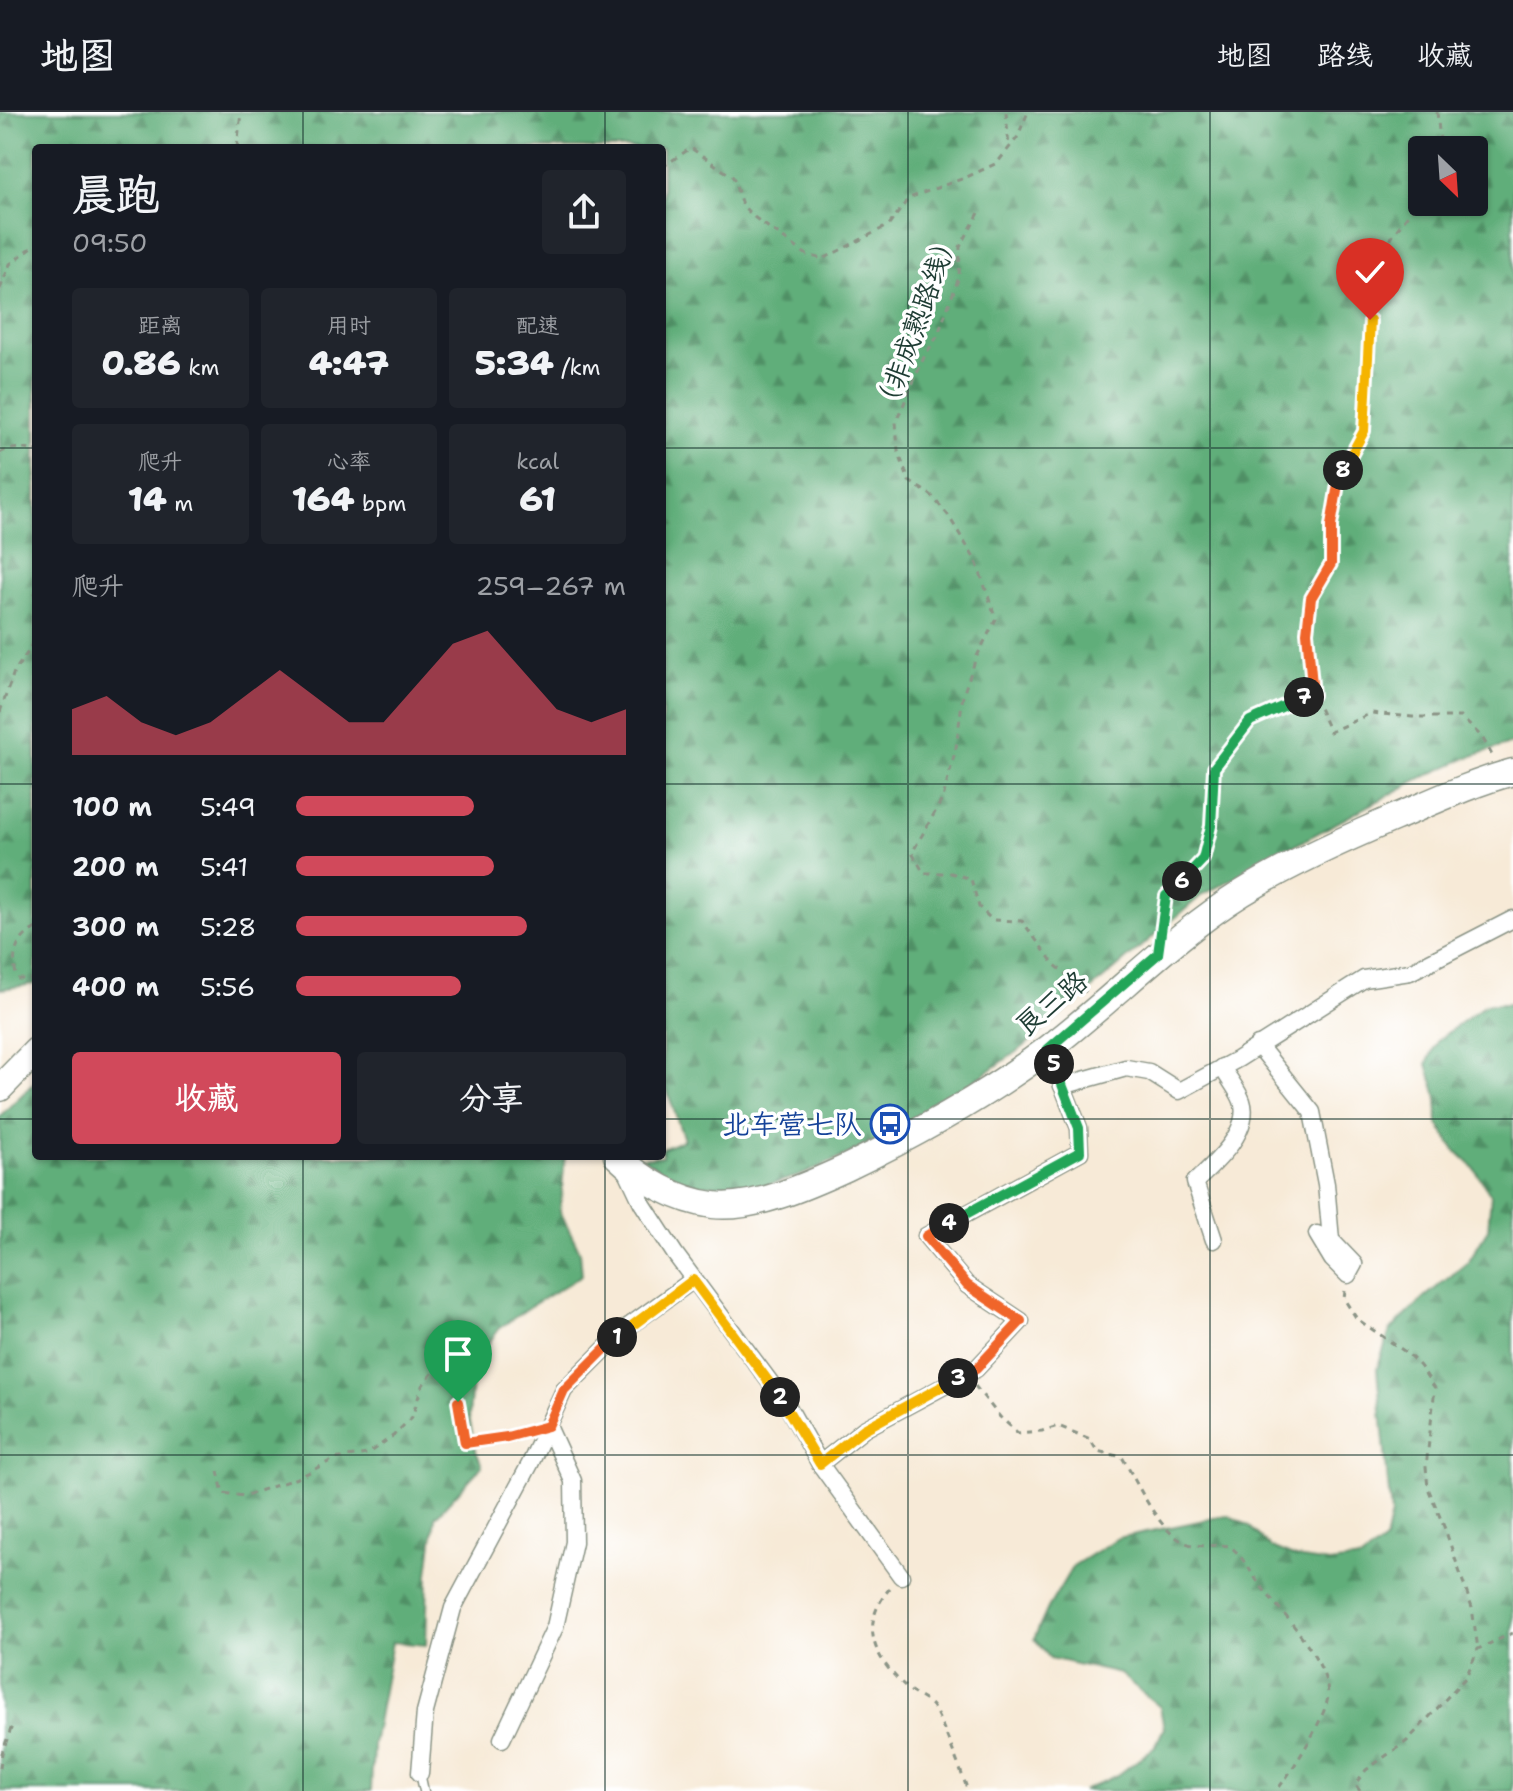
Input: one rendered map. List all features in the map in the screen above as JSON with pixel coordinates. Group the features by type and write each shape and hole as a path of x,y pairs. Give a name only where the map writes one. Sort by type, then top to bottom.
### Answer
{"main road":[{"name":"良三路","path":"623,1160 649,1181 691,1201 716,1206 750,1203 821,1180 899,1143 981,1095 1048,1049 1158,954 1230,901 1281,870 1463,788 1508,773"},
{"path":"0,1088 32,1055"}],"street":[{"path":"1062,1086 1126,1068 1149,1072 1179,1091 1364,979 1410,972 1513,919"},
{"path":"1258,1045 1312,1112 1326,1184 1331,1240 1354,1264 1348,1275 1332,1259 1317,1234"},
{"path":"820,1464 864,1429 976,1369 1021,1321 967,1285 926,1236 1080,1152 1079,1128 1048,1049"},
{"path":"1214,1240 1195,1182 1223,1155 1238,1133 1243,1104 1222,1067"},
{"path":"622,1160 642,1203 693,1280 787,1405 820,1464 901,1576"},
{"path":"420,1773 425,1712 453,1608 564,1390 615,1340 693,1280"},
{"path":"502,1739 555,1627 574,1542 573,1481 548,1426"}],"lane":[{"path":"420,1773 424,1791"}],"path":[{"path":"237,144 241,112"},
{"path":"1006,112 1009,148"},
{"name":"（非成熟路线）","path":"666,164 691,148 733,177 742,205 754,217 807,255 823,259 889,225 909,198 997,163 1017,138 1028,112"},
{"path":"1438,113 1440,136"},
{"name":"（非成熟路线）","path":"979,213 960,247 959,277 937,337 925,355 896,422 898,451 909,481 931,495 948,515 976,561 996,619 976,658 963,695 956,748 943,798 912,853 924,873 951,873 971,879 979,907 992,920 1022,921 1054,964 1100,1005"},
{"path":"1408,215 1392,236 1370,320 1364,431 1339,478 1331,526 1331,564 1311,598 1307,632 1313,695 1330,732 1371,713 1461,717 1482,737 1508,773"},
{"path":"0,289 10,264 32,247"},
{"path":"0,453 5,449 32,450"},
{"path":"0,712 14,672 32,642"},
{"path":"1158,954 1166,896 1203,859 1211,826 1214,768 1250,721 1313,695"},
{"path":"32,930 22,936 12,961 17,979 32,979"},
{"path":"1348,1275 1344,1299 1357,1319 1407,1353 1435,1388 1426,1467 1428,1488 1472,1608 1478,1649 1466,1677 1407,1741 1366,1770 1355,1784 1360,1791"},
{"path":"218,1471 223,1493 244,1496 300,1477 334,1459 367,1454 393,1436 412,1417 422,1386 449,1352 456,1371 465,1443 507,1437 548,1426"},
{"path":"966,1374 993,1409 1018,1433 1058,1426 1090,1439 1097,1451 1122,1457 1145,1498 1174,1537 1193,1545 1230,1546 1299,1631 1322,1674 1329,1696 1319,1724 1299,1761 1276,1791"},
{"path":"901,1576 876,1605 872,1623 876,1651 894,1675 932,1706 968,1791"},
{"path":"1478,1649 1513,1633"},
{"path":"0,1768 12,1726"}],"green space":[{"path":"0,112 1513,112 1513,743 1466,758 1417,780 1202,895 1022,1048 932,1111 878,1141 799,1176 766,1185 697,1185 670,1176 645,1160 666,1160 666,1147 684,1140 666,1087 666,144 32,144 32,985 0,989"},
{"path":"1486,1004 1513,1004 1513,1791 1083,1791 1118,1775 1155,1747 1164,1728 1160,1707 1120,1674 1050,1658 1034,1639 1073,1566 1118,1538 1228,1515 1249,1526 1271,1548 1296,1558 1329,1563 1361,1559 1385,1541 1391,1514 1377,1369 1390,1331 1468,1262 1488,1229 1491,1195 1474,1168 1455,1150 1438,1124 1437,1096 1427,1064 1438,1040"},
{"path":"32,1085 32,1160 565,1160 560,1211 580,1252 582,1275 498,1329 473,1368 469,1417 482,1466 435,1517 428,1574 426,1645 392,1642 373,1744 371,1791 0,1791 0,1116"}],"place":[{"name":"北车营七队","path":"890,1124"}],"route":[{"path":"458,1402 465,1443 507,1437 548,1426 564,1390 625,1329 693,1280 787,1405 820,1464 864,1429 976,1369 1021,1321 967,1285 926,1236 1080,1152 1079,1128 1048,1049 1158,954 1166,896 1203,859 1211,826 1214,768 1250,721 1313,695 1307,632 1311,598 1331,564 1331,526 1339,478 1364,431 1370,320"}]}
